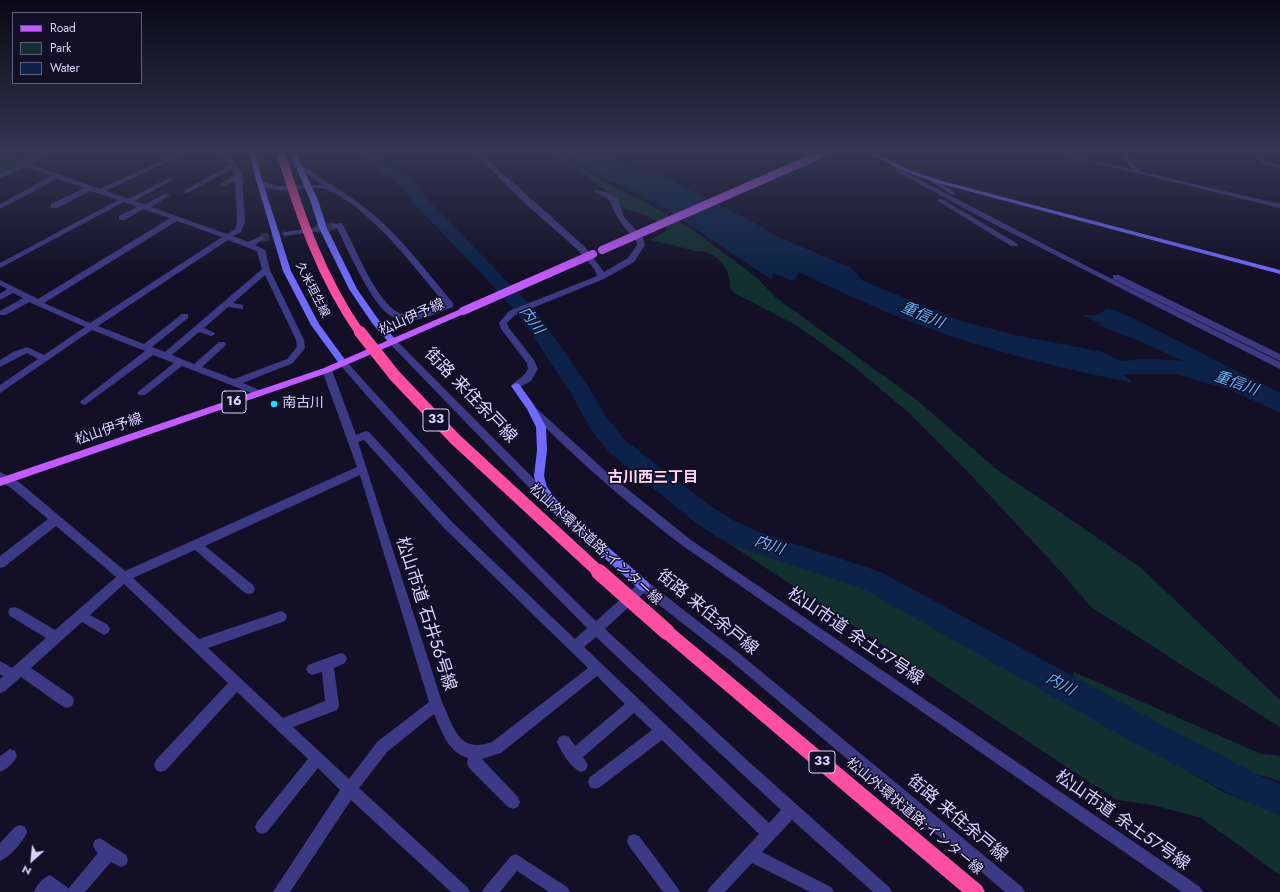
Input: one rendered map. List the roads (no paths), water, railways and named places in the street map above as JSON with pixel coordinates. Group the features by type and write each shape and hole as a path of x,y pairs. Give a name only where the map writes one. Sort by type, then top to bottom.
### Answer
{"highway":[{"name":"松山外環状道路;インター線","path":"293,195 324,273 344,308 386,366 424,407 498,481 667,632 976,892"}],"main road":[{"name":"久米垣生線","path":"264,195 287,271 315,325 343,363"},
{"path":"312,195 323,228 352,289 375,321 393,342"},
{"name":"松山伊予線","path":"3,479 327,370 727,195"},
{"path":"990,195 1280,272"},
{"name":"松山市道 余土57号線","path":"516,386 531,407"},
{"path":"531,407 541,426 542,450 540,476 542,488 558,510"},
{"name":"街路 来住余戸線","path":"558,510 644,586"}],"street":[{"path":"0,207 23,195"},
{"path":"54,206 77,195"},
{"path":"111,195 261,250 266,270 300,340 301,348 290,361 234,383"},
{"path":"0,266 138,195"},
{"path":"122,218 167,195"},
{"path":"0,390 128,301 238,230 241,222 240,195"},
{"path":"335,226 340,225 360,265 387,309 394,315 405,317 423,316 450,305 401,247 367,213 342,195"},
{"path":"521,195 582,249 599,270 601,277"},
{"path":"516,386 528,379 533,369 531,362 505,329 503,322 506,317 512,313 601,277 631,260 641,245 640,240 621,218 615,201 606,195"},
{"path":"932,195 1014,244"},
{"path":"943,195 1155,304 1280,366"},
{"path":"955,195 1280,358"},
{"path":"1233,195 1280,206"},
{"path":"38,302 176,218"},
{"path":"285,234 316,229"},
{"path":"249,245 261,238"},
{"path":"166,356 266,270"},
{"path":"0,282 29,298 92,326 259,393"},
{"path":"0,297 14,289"},
{"path":"3,313 29,298"},
{"path":"226,304 240,307"},
{"path":"86,402 149,349 185,316"},
{"path":"197,328 210,333"},
{"name":"街路 来住余戸線","path":"393,342 558,510"},
{"path":"195,368 222,344"},
{"path":"0,364 16,354 27,350 45,359"},
{"path":"142,393 181,362"},
{"path":"343,363 403,432 471,503 624,657 791,810 884,892"},
{"name":"松山市道 石井56号線","path":"281,892 350,788 382,747 436,704 363,470 327,370"},
{"name":"松山市道 余土57号線","path":"531,407 552,429 646,512 686,543 1195,892"},
{"path":"352,440 366,435 448,524 661,732 768,833"},
{"path":"0,688 124,577 363,470"},
{"path":"3,479 124,577 388,825 462,892"},
{"path":"0,563 55,520"},
{"path":"196,544 249,590"},
{"path":"575,648 644,586"},
{"name":"街路 来住余戸線","path":"644,586 736,658 1017,892"},
{"path":"14,612 56,637"},
{"path":"80,615 104,629"},
{"path":"196,646 281,617"},
{"path":"312,669 342,659"},
{"path":"282,725 332,704 327,664"},
{"path":"0,667 17,672 67,701"},
{"path":"436,704 457,746 466,752 476,753 496,748 596,669"},
{"path":"161,765 236,683"},
{"path":"564,742 578,760 634,705"},
{"path":"595,782 661,732"},
{"path":"476,753 474,763 513,802"},
{"path":"262,828 317,758"},
{"path":"715,892 751,854 768,833 791,810"},
{"path":"0,854 20,832"},
{"path":"634,841 672,892"},
{"path":"75,892 110,853"},
{"path":"751,854 826,892"},
{"path":"490,892 516,861 562,892"},
{"path":"42,892 50,883 62,892"}],"water":[{"name":"重信川","path":"639,195 699,195 753,222 774,235 851,268 863,281 962,321 1015,335 1103,352 1116,359 1125,361 1161,359 1182,361 1142,342 1098,325 1101,324 1082,315 1097,315 1108,308 1131,317 1280,393 1280,413 1231,390 1176,374 1122,374 1133,383 1001,352 909,321 861,301 799,272 794,281 773,273 772,280 663,207"}],"waterway":[{"name":"内川","path":"416,195 424,205 485,267 528,314 580,391 599,424 618,447 700,512 724,528 752,541 872,580 1152,736 1245,785 1280,800"}],"tunnel":[{"path":"316,229 335,226"},
{"path":"261,238 285,234"}],"place":[{"name":"南古川","path":"274,404"}],"district":[{"name":"古川西三丁目","path":"653,478"}]}
